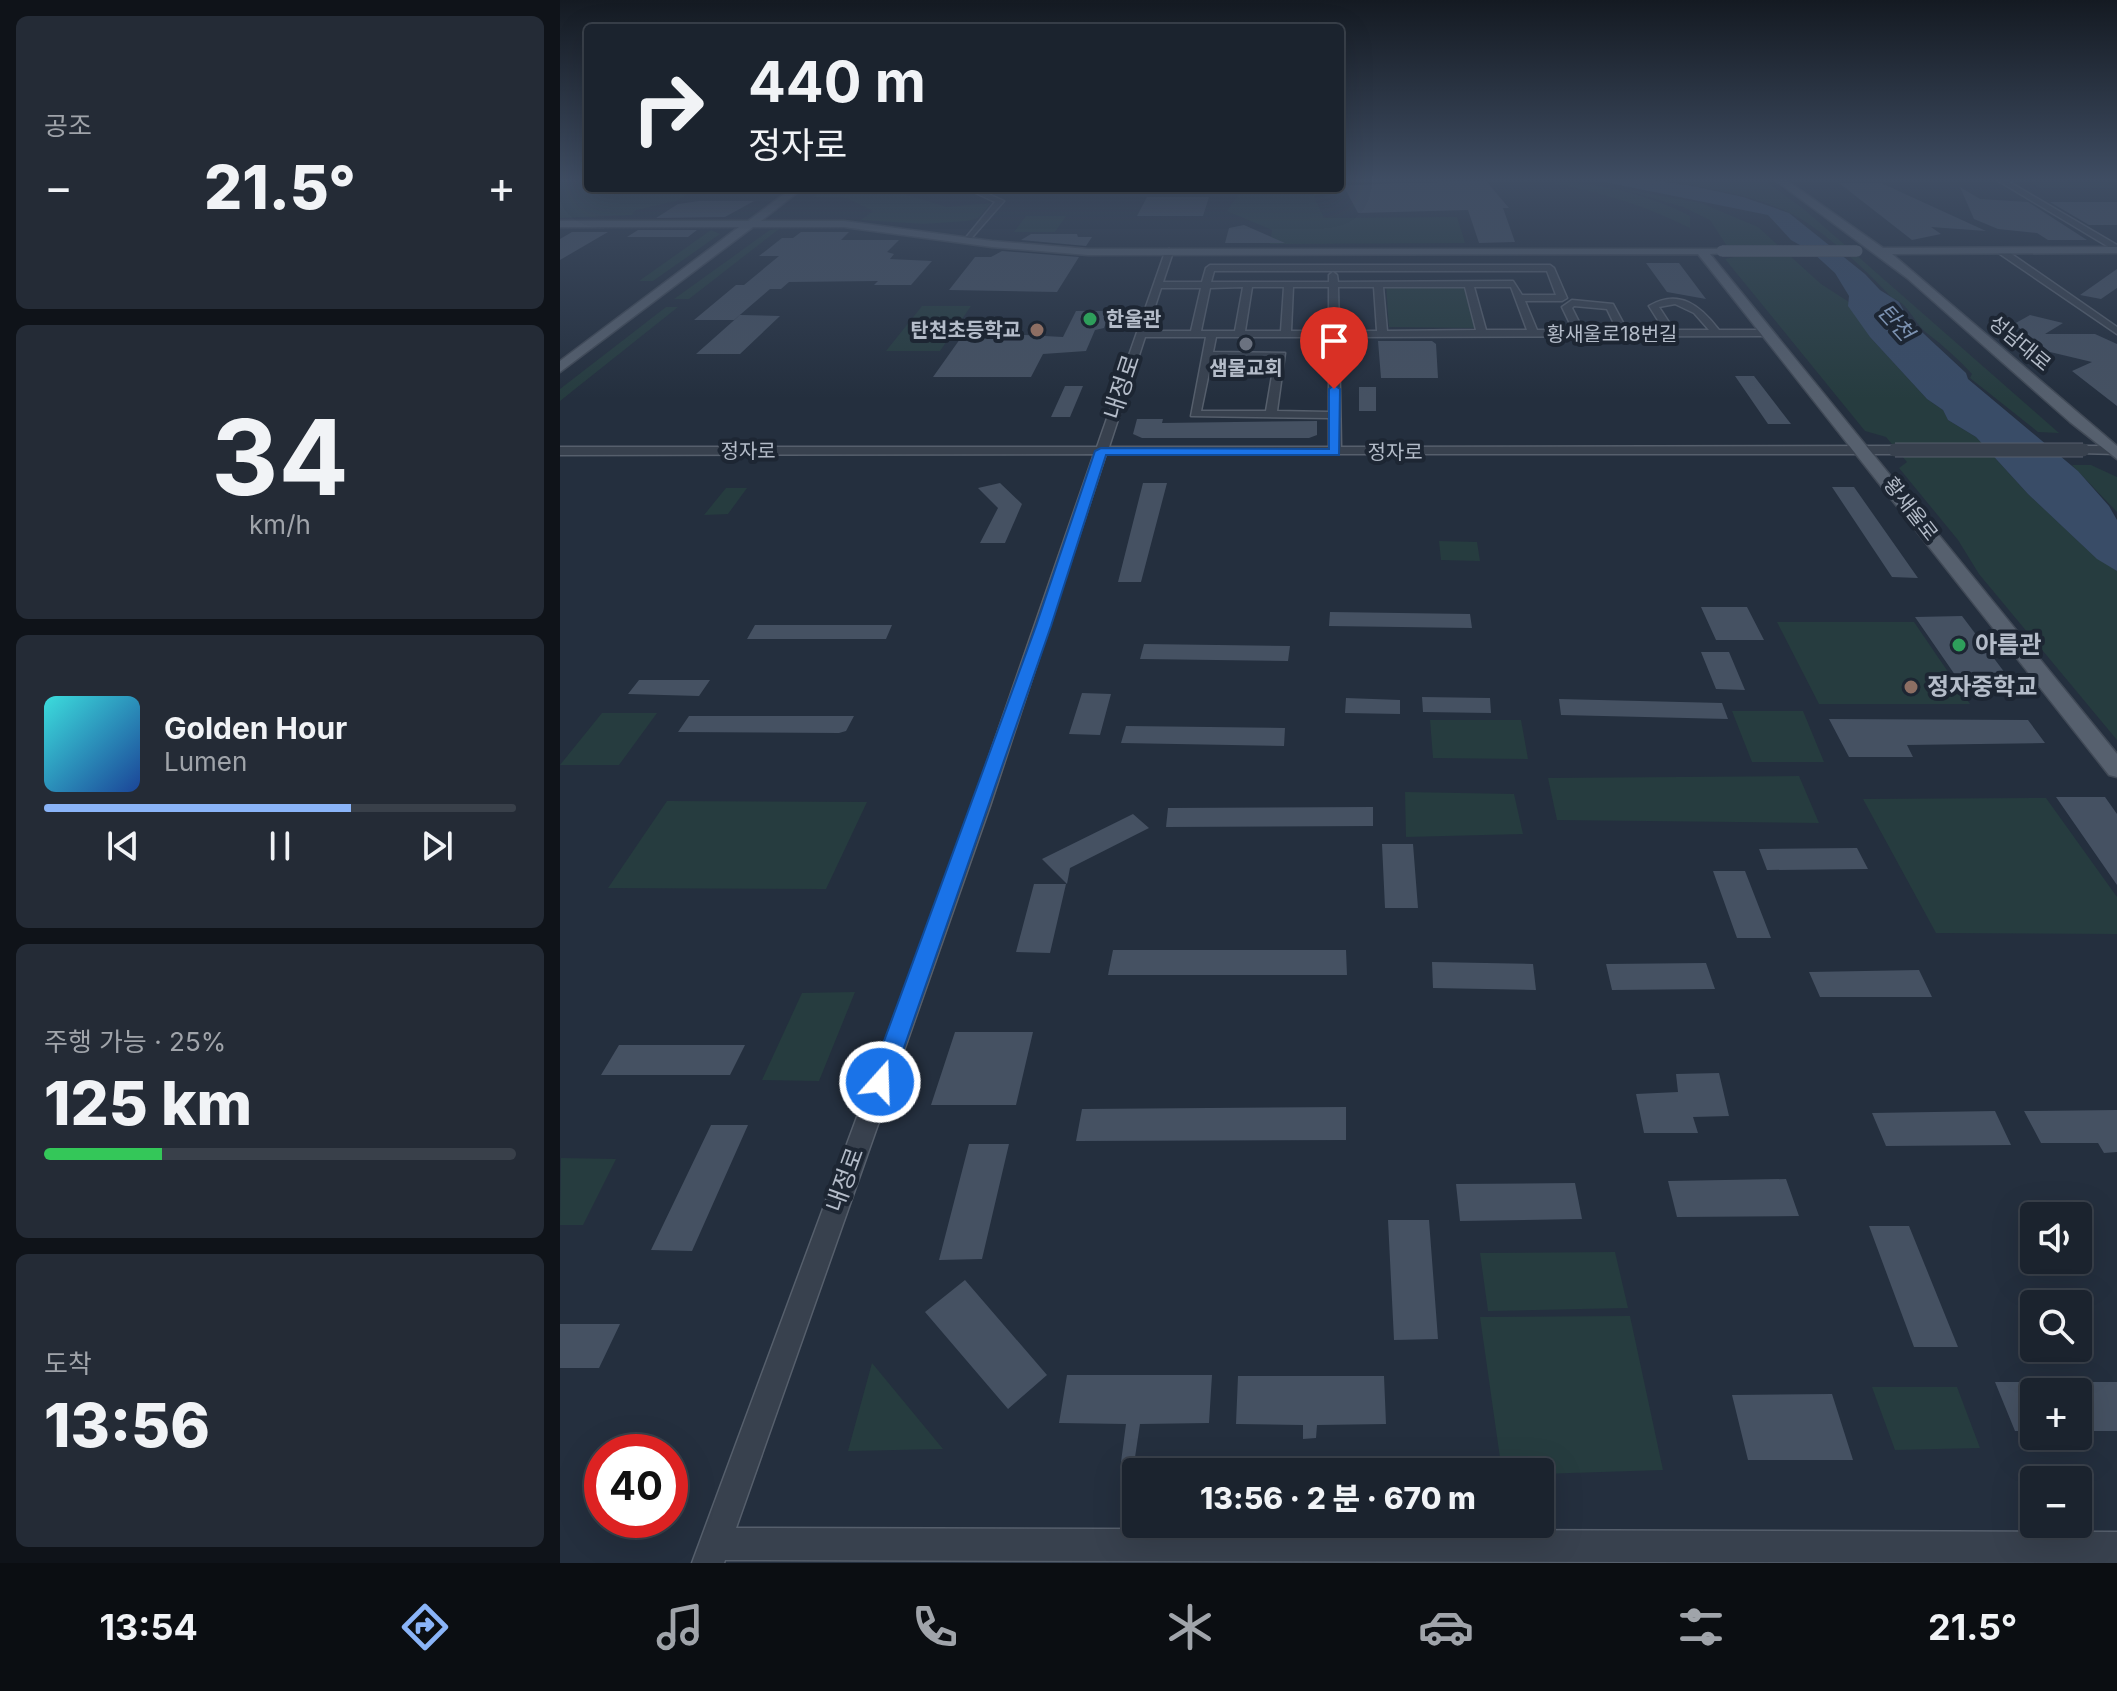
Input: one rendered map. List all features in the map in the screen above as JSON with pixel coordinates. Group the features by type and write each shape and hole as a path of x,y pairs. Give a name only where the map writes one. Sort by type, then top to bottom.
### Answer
{"main road":[{"path":"560,368 712,253"},
{"name":"황새울로","path":"1703,253 1864,450 2117,770"},
{"name":"성남대로","path":"1882,253 2115,451"},
{"name":"성남대로","path":"1902,253 2021,351"}],"street":[{"name":"내정로","path":"711,1554 981,806 1169,253"},
{"path":"1333,253 1335,452"},
{"path":"1501,253 1533,334"},
{"path":"2004,253 2117,331"},
{"path":"1195,334 1210,268 1550,268 1562,298 1519,298"},
{"path":"1378,284 1382,334"},
{"path":"1469,284 1482,334"},
{"path":"1159,285 1513,284"},
{"path":"1239,334 1248,285"},
{"path":"1286,334 1289,285"},
{"path":"1580,334 1567,307 1572,303 1610,306 1624,334"},
{"path":"1671,333 1654,306 1660,303 1697,306 1716,333"},
{"name":"황새울로18번길","path":"1139,334 1767,333"},
{"path":"1212,334 1195,414 1334,415"},
{"path":"1207,355 1281,355 1271,415"},
{"name":"정자로","path":"560,451 2115,451"},
{"path":"711,1554 2000,1555 2117,1548"}],"green space":[{"path":"679,253 693,253 653,281 639,281"},
{"path":"738,253 748,253 689,299 674,299"},
{"path":"1731,253 1787,253 1821,284 1849,302 1870,337 1927,399 1943,410 1948,420 1976,437 2028,494 2089,551 2117,571 2117,740 1979,574 1958,540 1899,468 1907,462 1886,437 1865,431 1725,259 1734,257"},
{"path":"1845,253 1854,253 2059,433 2038,432 1970,378 1972,374 1923,330 1903,304 1892,298"},
{"path":"1386,284 1465,288 1476,328 1389,327"},
{"path":"922,306 971,306 940,351 886,351"},
{"path":"666,307 678,307 560,401 560,389"},
{"path":"2072,465 2091,465 2117,477 2117,512"},
{"path":"726,488 747,488 728,514 704,515"},
{"path":"1439,541 1477,542 1480,561 1441,560"},
{"path":"1777,622 1914,622 1970,704 1819,704"},
{"path":"1732,711 1803,711 1824,762 1752,762"},
{"path":"602,713 657,713 619,765 560,765"},
{"path":"1430,720 1521,720 1528,759 1433,758"},
{"path":"1799,776 1819,823 1557,820 1548,778"},
{"path":"1405,792 1514,794 1523,834 1406,837"},
{"path":"2046,798 2117,897 2117,934 1936,933 1863,799"},
{"path":"667,801 867,802 826,889 608,888"},
{"path":"855,992 819,1081 762,1080 802,993"},
{"path":"561,1158 616,1159 583,1225 560,1225"},
{"path":"1615,1252 1628,1308 1488,1311 1480,1253"},
{"path":"1630,1316 1663,1470 1554,1474 1554,1458 1500,1458 1480,1317"},
{"path":"872,1363 943,1449 848,1451"},
{"path":"1872,1387 1957,1387 1980,1448 1895,1450"}],"water":[{"name":"탄천","path":"1813,253 1839,253 1865,274 1880,290 1899,302 1909,320 1966,373 1968,379 2078,471 2109,506 2117,520 2117,571 2097,559 2028,494 1976,437 1948,420 1943,410 1927,399 1870,337 1848,306 1849,296 1835,273"}],"building":[{"path":"560,253 572,253 560,260"},
{"path":"763,253 890,253 894,254 890,259 932,261 911,285 874,285 878,281 789,282 781,289 770,289 734,320 694,320 736,285 744,285 779,256 759,256"},
{"path":"998,253 1027,253 1079,257 1057,292 949,290 975,257 991,257"},
{"path":"1646,263 1679,263 1706,299 1667,292"},
{"path":"2117,269 2117,288 2101,299 2080,295"},
{"path":"1076,311 1110,311 1104,328 1095,330 1086,351 1043,354 1031,377 933,377 965,332 1063,337"},
{"path":"740,315 780,316 740,354 696,354"},
{"path":"2030,315 2063,323 2045,334 2095,334 2117,344 2117,406 2072,371 2092,362 2050,352 2014,324"},
{"path":"1378,341 1432,341 1436,344 1438,378 1381,378"},
{"path":"1735,376 1754,376 1791,424 1768,424"},
{"path":"1065,386 1083,386 1070,417 1051,417"},
{"path":"1359,387 1376,387 1376,411 1359,411"},
{"path":"1137,419 1163,419 1162,423 1317,421 1317,435 1309,438 1142,438 1133,434"},
{"path":"1000,483 1022,504 1005,543 980,543 998,508 978,488"},
{"path":"1143,483 1167,483 1141,582 1118,582"},
{"path":"1832,487 1854,487 1918,578 1892,577"},
{"path":"1701,607 1747,607 1764,640 1716,640"},
{"path":"1330,612 1470,614 1472,628 1329,626"},
{"name":"아름관","path":"1962,616 2005,673 1973,674 1981,685 1962,685 1915,617"},
{"path":"755,625 892,625 886,639 747,639"},
{"path":"1144,644 1290,646 1288,661 1140,659"},
{"path":"1701,652 1729,652 1745,690 1716,689"},
{"path":"639,680 710,680 699,696 628,694"},
{"path":"1082,693 1111,694 1100,735 1069,734"},
{"path":"1422,697 1490,698 1491,713 1423,712"},
{"path":"1346,698 1400,700 1400,714 1345,713"},
{"path":"1559,699 1722,703 1728,719 1561,715"},
{"path":"689,716 854,716 846,731 839,733 678,732"},
{"path":"1829,719 2028,720 2045,743 1907,745 1913,757 1849,757"},
{"path":"1126,726 1285,728 1284,746 1121,743"},
{"path":"2056,797 2105,797 2117,814 2117,885"},
{"path":"1373,807 1373,826 1166,827 1168,808"},
{"path":"1133,814 1149,828 1070,868 1067,884 1042,859"},
{"path":"1382,844 1413,844 1418,908 1385,908"},
{"path":"1857,848 1868,869 1767,870 1759,849"},
{"path":"1713,871 1745,871 1771,938 1737,938"},
{"path":"1034,884 1066,884 1050,953 1016,952"},
{"path":"1113,950 1346,950 1347,975 1108,975"},
{"path":"1432,962 1533,964 1536,990 1433,988"},
{"path":"1706,963 1715,989 1612,990 1606,964"},
{"path":"1919,970 1932,997 1820,997 1809,972"},
{"path":"955,1032 1033,1032 1016,1105 931,1105"},
{"path":"619,1045 745,1045 730,1075 601,1075"},
{"path":"1719,1073 1729,1116 1693,1117 1698,1133 1644,1133 1636,1094 1678,1092 1676,1074"},
{"path":"1346,1107 1346,1140 1076,1141 1082,1109"},
{"path":"2117,1110 2117,1152 2104,1153 2098,1143 2041,1143 2024,1111"},
{"path":"1995,1111 2011,1145 1886,1146 1872,1113"},
{"path":"711,1125 748,1125 692,1251 651,1250"},
{"path":"969,1144 1009,1144 982,1259 939,1260"},
{"path":"1786,1179 1799,1216 1677,1217 1668,1181"},
{"path":"1575,1183 1582,1219 1460,1221 1456,1184"},
{"path":"1388,1220 1429,1220 1438,1339 1394,1340"},
{"path":"1869,1226 1909,1226 1958,1347 1914,1347"},
{"path":"965,1280 1047,1375 1008,1409 925,1312"},
{"path":"560,1324 620,1324 599,1368 560,1368"},
{"path":"1067,1375 1212,1375 1209,1423 1140,1424 1135,1458 1122,1458 1122,1462 1121,1462 1126,1424 1059,1423"},
{"path":"1238,1376 1384,1376 1386,1424 1317,1425 1316,1438 1303,1439 1303,1425 1236,1424"},
{"path":"1995,1382 2020,1382 2020,1431 2015,1431"},
{"path":"2092,1382 2117,1382 2117,1431 2092,1431"},
{"path":"1832,1394 1853,1460 1748,1460 1732,1395"}],"place":[{"name":"한울관","path":"1090,319"},
{"name":"탄천초등학교","path":"1037,330"},
{"name":"샘물교회","path":"1246,344"},
{"name":"아름관","path":"1959,645"},
{"name":"정자중학교","path":"1911,687"}],"route":[{"path":"880,1082 981,806 1101,451 1335,452 1334,389"}]}
